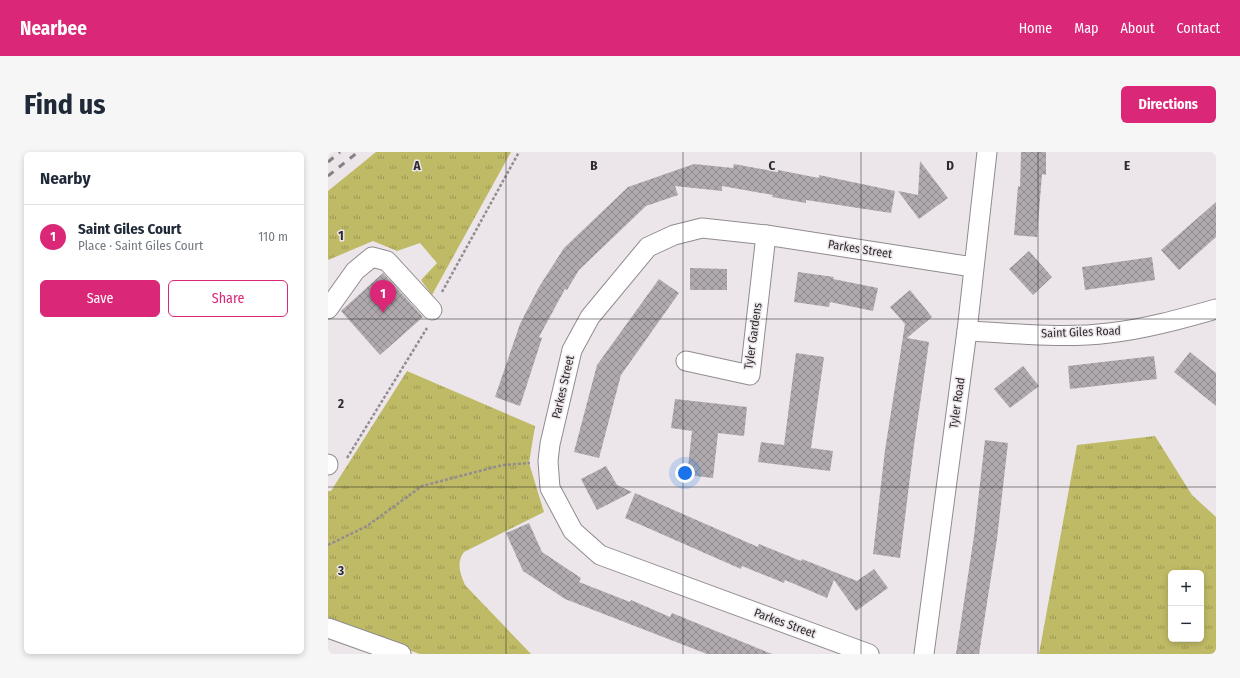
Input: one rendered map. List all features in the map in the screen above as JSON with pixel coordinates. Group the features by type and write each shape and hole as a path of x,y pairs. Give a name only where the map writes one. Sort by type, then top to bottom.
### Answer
{"street":[{"name":"Tyler Road","path":"924,654 967,331 987,152"},
{"name":"Parkes Street","path":"869,654 600,555 573,531 550,488 548,461 550,444 572,350 590,317 648,247 674,235 702,228 766,235 973,267"},
{"name":"Tyler Gardens","path":"686,361 750,375 766,235"},
{"path":"328,309 355,271 372,257 387,261 404,272 432,310"},
{"name":"Saint Giles Road","path":"967,331 1061,335 1109,333 1179,319 1216,309"},
{"path":"328,628 401,654"}],"path":[{"path":"333,464 436,315 432,310 519,152"},
{"path":"328,545 367,526 422,486 503,465 548,461"}],"green space":[{"path":"376,152 511,152 432,295 421,280 437,263 420,243 397,251 373,241 328,260 328,191"},
{"path":"407,371 535,426 529,463 544,512 464,552 459,564 460,572 465,585 531,654 420,654 328,622 328,491 331,491"},
{"path":"1155,436 1192,495 1216,517 1216,654 1039,654 1077,445"}],"building":[{"path":"1021,152 1046,152 1046,175 1042,174 1037,237 1014,235 1018,186 1020,187"},
{"path":"920,161 948,198 919,219 898,191 918,195"},
{"path":"694,164 733,168 734,164 778,172 778,170 819,178 819,175 895,191 891,213 806,200 806,203 772,197 773,195 722,186 722,191 675,186 678,195 646,206 579,270 567,290 565,289 539,337 542,338 520,406 495,397 520,324 539,287 564,248 628,187"},
{"path":"1216,202 1216,237 1179,270 1161,250"},
{"path":"1029,251 1052,277 1033,295 1009,269"},
{"path":"1152,257 1155,280 1085,290 1082,267"},
{"path":"690,268 727,269 727,290 690,290"},
{"path":"798,272 834,277 833,279 878,288 873,311 830,302 829,307 794,302"},
{"path":"383,273 423,317 380,355 341,311"},
{"path":"659,279 679,293 621,375 599,458 574,452 597,365"},
{"path":"910,290 932,317 907,338 929,342 900,558 873,554 885,450 905,324 890,307"},
{"path":"1190,352 1216,373 1216,406 1174,372"},
{"path":"796,353 824,357 811,448 833,451 830,471 758,462 761,442 784,445"},
{"path":"1154,356 1157,379 1070,389 1068,366"},
{"path":"1023,366 1039,386 1010,408 994,389"},
{"path":"675,399 747,407 744,436 718,433 713,478 687,475 692,431 671,428"},
{"path":"985,440 1008,443 997,539 979,654 956,654 974,536"},
{"path":"606,466 617,485 632,492 597,510 581,479"},
{"path":"635,493 758,547 759,544 857,581 874,569 888,588 856,611 834,580 827,598 785,580 784,583 742,566 741,569 625,518"},
{"path":"529,523 542,552 581,578 579,582 630,602 631,600 670,617 672,613 772,654 707,654 565,599 523,571 506,533"}],"railway":[{"path":"328,162 340,152"},
{"path":"328,176 358,152"}],"place":[{"name":"Saint Giles Court","path":"383,313"}]}
